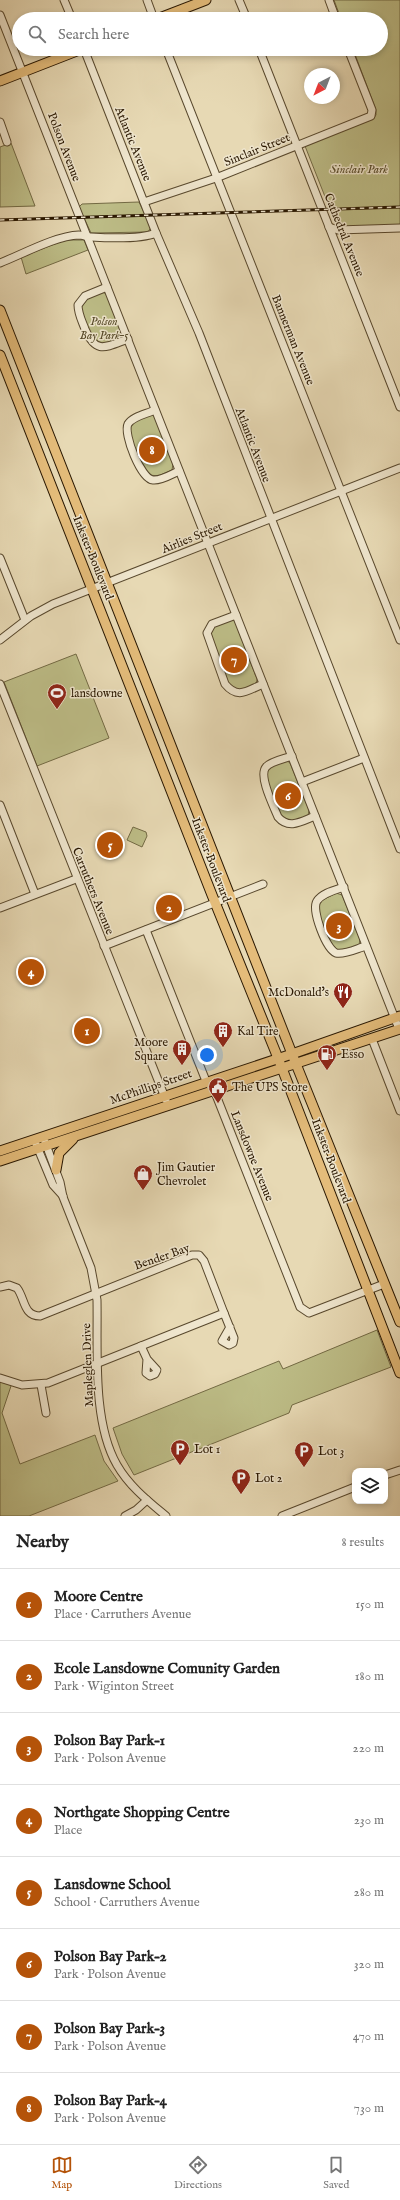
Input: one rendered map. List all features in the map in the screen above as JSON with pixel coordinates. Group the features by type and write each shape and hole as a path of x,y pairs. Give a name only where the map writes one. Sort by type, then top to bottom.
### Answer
{"main road":[{"path":"175,12 206,0"},
{"path":"0,81 64,56"},
{"name":"Inkster Boulevard","path":"0,310 292,1054 400,1322"},
{"name":"Inkster Boulevard","path":"0,355 215,903 282,1068 400,1373"},
{"name":"McPhillips Street","path":"0,1151 206,1081 292,1054 398,1017"},
{"name":"McPhillips Street","path":"0,1161 399,1029"},
{"path":"56,1170 59,1153 77,1136"}],"street":[{"path":"64,0 69,12"},
{"path":"147,0 151,12"},
{"path":"239,0 244,12"},
{"path":"329,0 333,12"},
{"name":"Polson Avenue","path":"0,15 12,46"},
{"name":"Polson Avenue","path":"16,56 366,946 398,1017 399,1029"},
{"name":"Atlantic Avenue","path":"86,56 156,233 199,333 364,758 397,831 400,849"},
{"name":"Bannerman Avenue","path":"169,56 341,490 396,619 400,640"},
{"name":"Cathedral Avenue","path":"262,56 400,407"},
{"name":"Sinclair Street","path":"144,202 216,178 369,117 372,110 351,56"},
{"path":"0,122 7,142"},
{"path":"329,227 338,230 400,228"},
{"path":"0,263 60,239 80,235 150,235 156,233"},
{"path":"107,288 85,296 78,305 78,311 90,340 94,345 105,348 128,339"},
{"path":"155,410 133,419 127,426 127,435 141,470 147,478 154,480 179,471"},
{"name":"Airlies Street","path":"0,640 25,620 53,604 400,468"},
{"path":"0,558 25,620"},
{"path":"236,615 212,624 207,633 225,684 230,690 240,693 263,684"},
{"name":"Carruthers Avenue","path":"0,684 168,1106"},
{"path":"292,756 269,764 263,773 264,780 278,817 282,822 293,825 315,816"},
{"path":"302,782 364,758"},
{"path":"0,805 35,894"},
{"path":"0,908 76,878"},
{"path":"104,946 263,884"},
{"path":"344,887 321,896 314,906 315,912 328,945 333,951 343,953 366,946"},
{"name":"Lansdowne Avenue","path":"146,930 206,1081 214,1090 300,1307 309,1313 384,1284"},
{"path":"372,1039 400,1111"},
{"name":"Mapleglen Drive","path":"43,1136 56,1170 63,1197 91,1268 96,1293 98,1363 103,1429 110,1450 127,1479 147,1500 166,1516"},
{"name":"Mapleglen Drive","path":"34,1139 53,1185 63,1197"},
{"name":"Bender Bay","path":"96,1293 192,1255 199,1256 204,1261 230,1327"},
{"path":"0,1287 9,1285 17,1288 27,1311 34,1316 42,1315 96,1293"},
{"path":"0,1378 22,1385 41,1385 224,1313"},
{"path":"142,1346 147,1359"},
{"path":"41,1385 46,1413"},
{"path":"388,1474 400,1470"},
{"path":"282,1516 352,1488"},
{"path":"125,1516 136,1510 147,1500"}],"green space":[{"name":"Sinclair Park","path":"334,0 400,0 400,225 337,227 305,146 373,119 376,115 376,110 356,56 388,56 388,12 338,12"},
{"path":"11,143 35,206 0,207 0,147"},
{"path":"139,202 151,227 148,232 91,233 79,207 82,204"},
{"path":"65,240 84,240 88,250 26,274 21,257"},
{"name":"Polson Bay Park–5","path":"102,292 107,294 122,335 120,338 105,343 99,342 90,333 86,327 81,308 88,298"},
{"path":"151,414 155,416 173,464 172,470 158,476 150,475 147,471 139,458 130,435 131,424 133,422"},
{"path":"231,619 235,621 257,679 256,685 241,690 229,686 210,633 214,626"},
{"name":"lansdowne","path":"76,654 109,738 37,766 4,682"},
{"path":"286,760 290,763 309,810 308,816 293,822 281,818 270,793 266,778 269,768"},
{"path":"133,827 146,832 147,836 142,847 127,840"},
{"path":"336,893 342,895 360,939 359,945 344,950 337,950 329,940 323,928 319,908 319,902"},
{"path":"377,1330 391,1367 292,1405 289,1413 134,1475 122,1454 113,1428 279,1361 283,1369"},
{"path":"0,1378 12,1383 2,1413 20,1464 95,1435 104,1461 118,1481 29,1516 0,1516"}],"railway":[{"path":"0,220 400,207"}],"place":[{"name":"Polson Bay Park–4","path":"152,450"},
{"name":"Polson Bay Park–3","path":"234,660"},
{"name":"lansdowne","path":"57,710"},
{"name":"Polson Bay Park–2","path":"288,796"},
{"name":"Lansdowne School","path":"110,845"},
{"name":"Ecole Lansdowne Comunity Garden","path":"169,908"},
{"name":"Polson Bay Park–1","path":"339,926"},
{"name":"Northgate Shopping Centre","path":"31,972"},
{"name":"McDonald's","path":"343,1009"},
{"name":"Moore Centre","path":"87,1031"},
{"name":"Kal Tire","path":"223,1048"},
{"name":"Moore Square","path":"182,1066"},
{"name":"Esso","path":"327,1071"},
{"name":"The UPS Store","path":"218,1104"},
{"name":"Jim Gautier Chevrolet","path":"143,1191"},
{"name":"Lot 1","path":"180,1466"},
{"name":"Lot 3","path":"304,1468"},
{"name":"Lot 2","path":"241,1495"}]}
